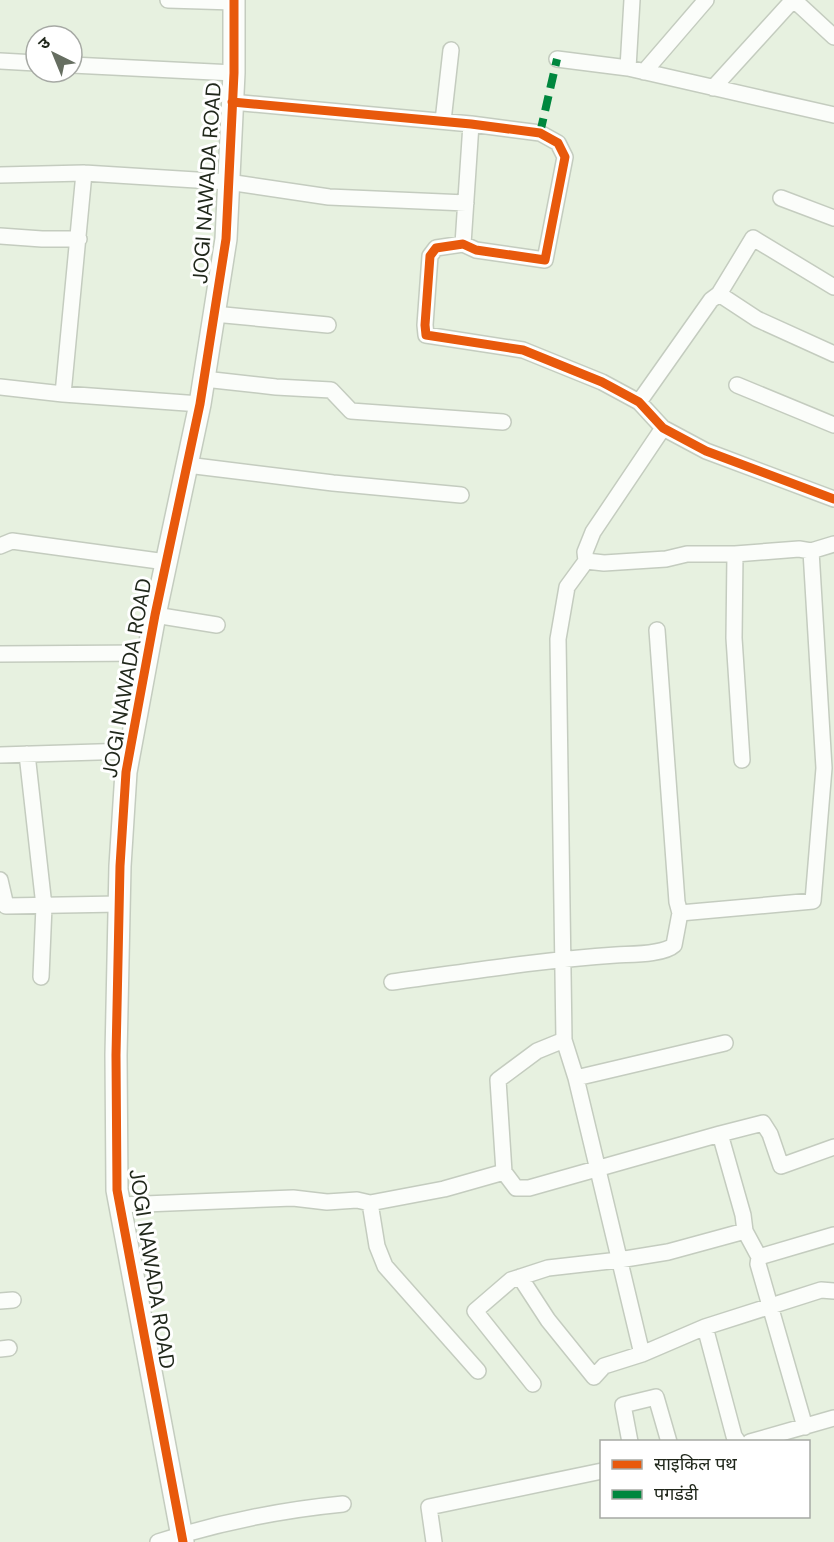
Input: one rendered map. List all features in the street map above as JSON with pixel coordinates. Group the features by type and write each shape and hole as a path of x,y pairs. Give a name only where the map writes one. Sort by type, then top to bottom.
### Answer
{"street":[{"path":"168,0 234,1"},
{"path":"628,68 632,0"},
{"path":"644,72 706,0"},
{"path":"714,88 793,0 834,37"},
{"name":"JOGI NAWADA ROAD","path":"182,1538 117,1190 116,1055 120,904 126,772 155,615 200,404 226,239 234,73 234,1"},
{"path":"443,121 451,50"},
{"path":"557,59 628,68 834,115"},
{"path":"0,61 24,62"},
{"path":"84,66 234,73"},
{"path":"232,102 471,124 540,133 558,143 565,157 545,260 476,250 463,244 436,248 430,256 424,325 426,335 523,350 602,382 639,402 663,428 706,451 834,498"},
{"path":"463,244 471,124"},
{"path":"63,394 84,173"},
{"path":"0,175 84,173 228,182 329,197 466,203"},
{"path":"781,198 834,218"},
{"path":"0,236 79,239"},
{"path":"639,402 711,300 719,294 753,237 834,286"},
{"path":"719,294 757,319 834,354"},
{"path":"214,314 328,325"},
{"path":"204,379 331,390 351,411 503,422"},
{"path":"737,385 834,425"},
{"path":"0,387 200,404"},
{"path":"642,1354 576,1078 564,1040 558,639 567,587 586,561 585,552 593,532 663,428"},
{"path":"187,465 333,483 461,495"},
{"path":"0,546 12,541 166,562"},
{"path":"586,561 604,563 666,559 687,554 735,554 799,549 811,551 834,544"},
{"path":"680,913 813,901 824,768 811,551"},
{"path":"735,554 734,638 742,760"},
{"path":"155,615 217,625"},
{"path":"392,982 562,959 652,952 670,948 677,938 680,913 676,902 657,630"},
{"path":"0,654 148,653"},
{"path":"0,755 130,752"},
{"path":"27,754 44,906 41,977"},
{"path":"0,880 6,906 120,904"},
{"path":"564,1040 537,1051 498,1080 504,1172 516,1188 529,1188 596,1167 763,1123 770,1134 781,1166 834,1147"},
{"path":"576,1078 725,1043"},
{"path":"720,1134 743,1215 745,1231 759,1257 758,1264 805,1427"},
{"path":"120,1205 293,1198 327,1202 357,1200 370,1203 444,1189 504,1172"},
{"path":"370,1203 377,1246 386,1266 478,1371"},
{"path":"533,1384 475,1311 511,1280 548,1268 668,1252 745,1231"},
{"path":"759,1257 834,1235"},
{"path":"520,1278 548,1320 594,1377 604,1366 642,1354 705,1327 821,1290 834,1291"},
{"path":"705,1327 737,1440"},
{"path":"630,1440 623,1405 656,1397 668,1440"},
{"path":"757,1440 834,1418"},
{"path":"434,1542 429,1507 600,1471"},
{"path":"158,1542 182,1538 274,1513 342,1504"}],"marked path":[{"path":"540,133 557,59"}],"cycle path":[{"path":"183,1542 117,1190 116,1055 120,866 126,772 155,615 200,404 226,239 234,73 234,0"},
{"path":"232,102 471,124 540,133 558,143 565,157 545,260 476,250 463,244 436,248 430,256 426,335 523,350 602,382 639,402 663,428 706,451 834,499"}]}
